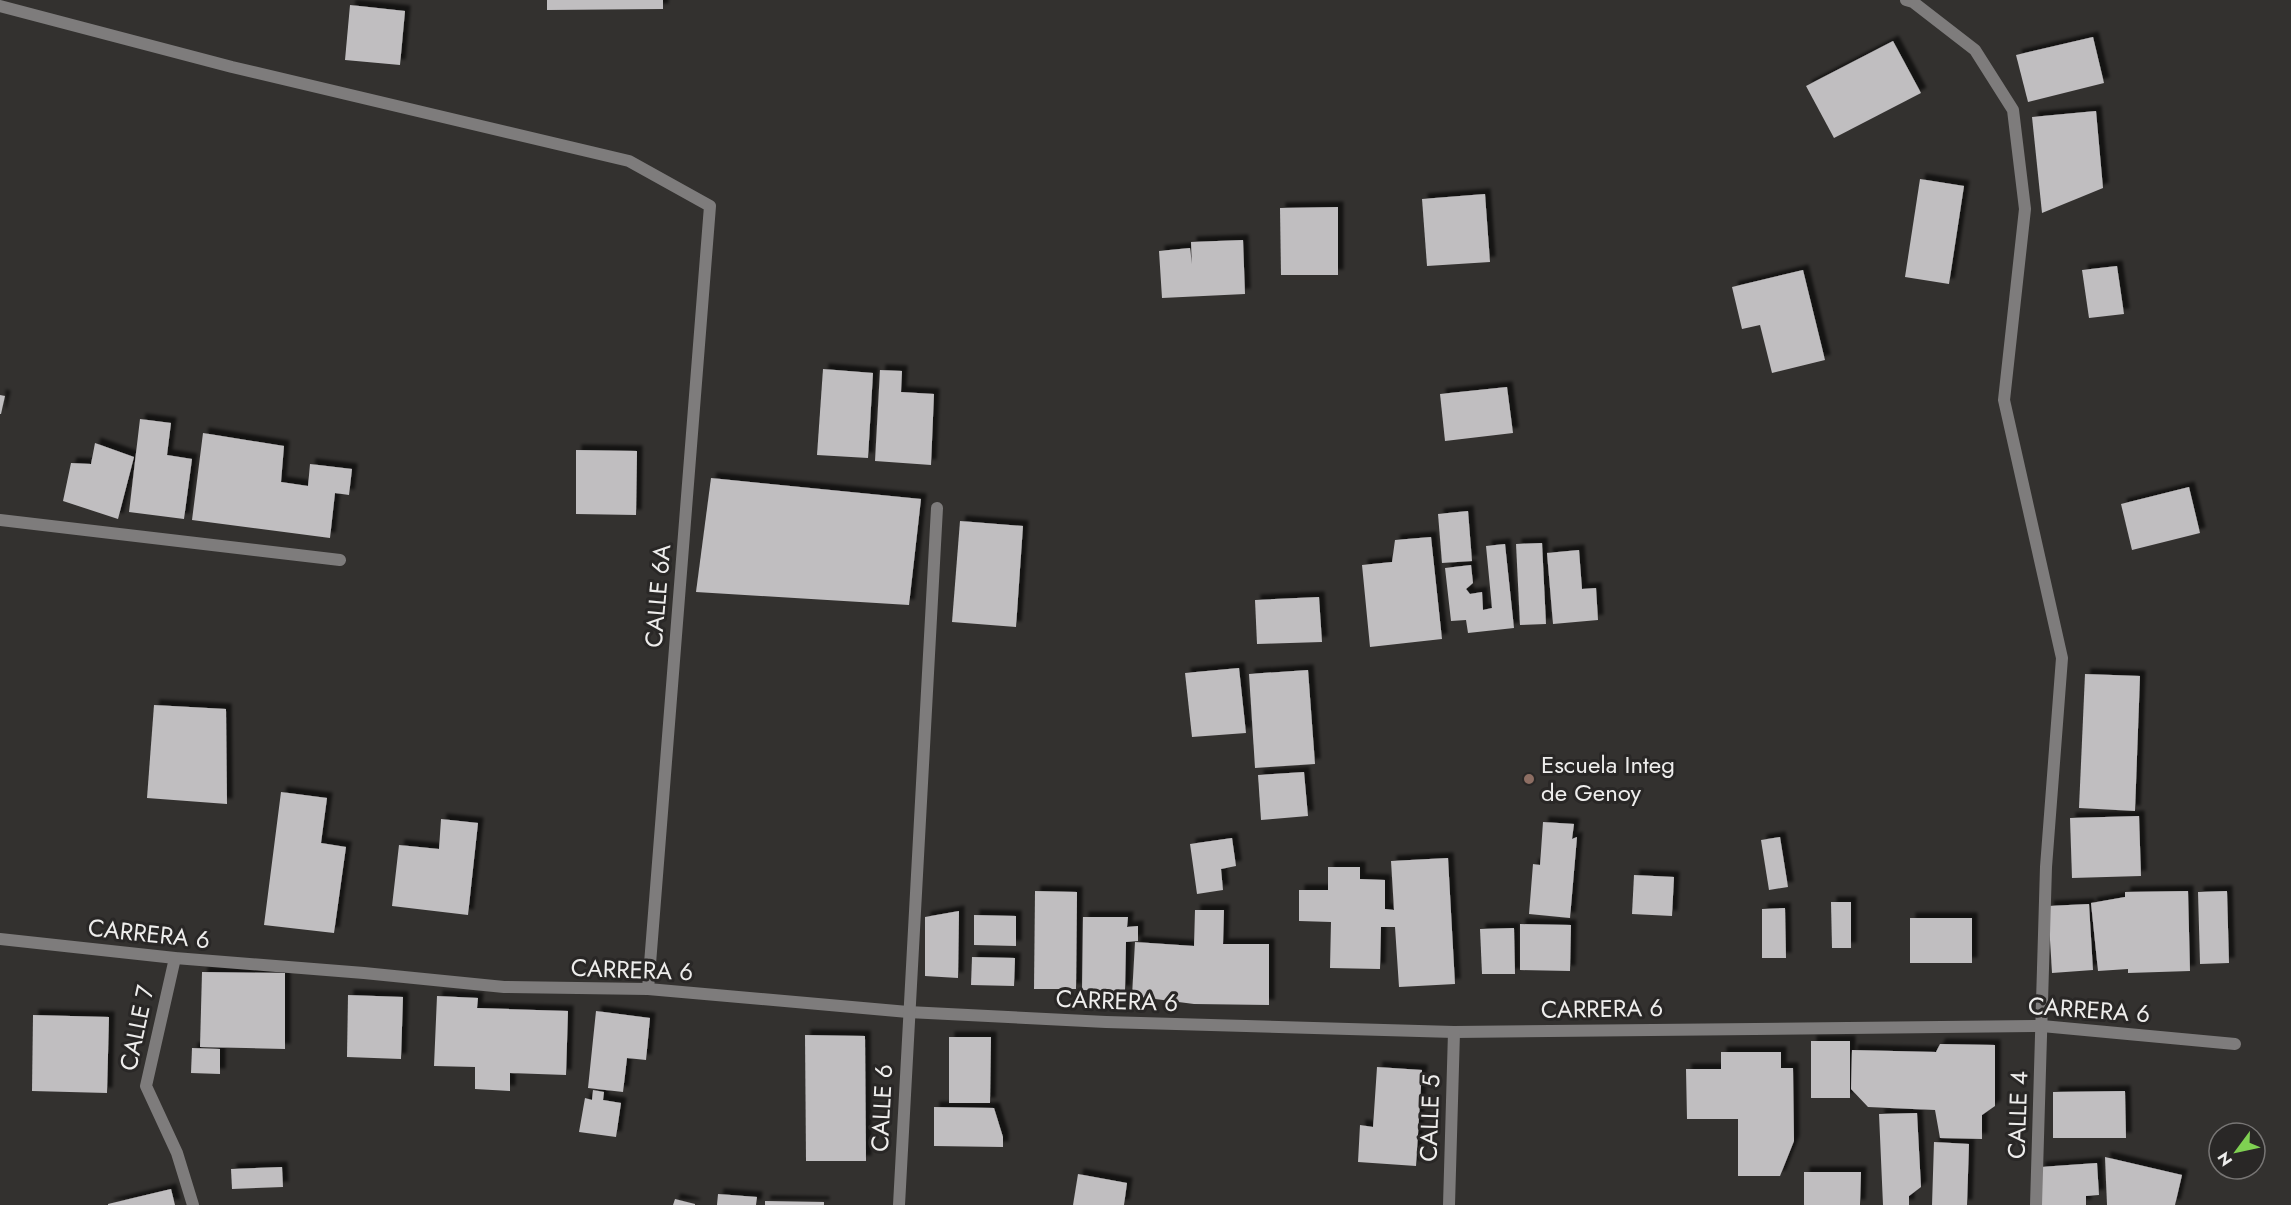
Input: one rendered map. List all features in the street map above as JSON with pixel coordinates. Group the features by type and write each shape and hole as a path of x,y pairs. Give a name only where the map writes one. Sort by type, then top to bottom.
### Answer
{"street":[{"name":"CALLE 4","path":"1906,0 1913,2 1976,50 2013,110 2025,209 2004,400 2062,658 2046,867 2036,1205"},
{"name":"CALLE 6A","path":"0,6 232,67 629,161 710,206 648,989"},
{"name":"CALLE 6","path":"899,1205 937,508"},
{"path":"0,520 340,560"},
{"name":"CARRERA 6","path":"0,939 175,958 504,987 648,989 908,1012 1118,1023 1454,1032 2042,1026 2235,1044"},
{"name":"CALLE 7","path":"175,958 146,1086 177,1153 193,1205"},
{"name":"CALLE 5","path":"1449,1205 1454,1032"}],"building":[{"path":"547,0 663,0 663,9 547,10"},
{"path":"350,5 405,11 400,65 345,60"},
{"path":"2093,37 2104,83 2028,102 2016,55"},
{"path":"1893,41 1921,93 1834,138 1806,86"},
{"path":"2096,111 2103,188 2042,213 2032,117"},
{"path":"1920,179 1964,186 1949,284 1905,277"},
{"path":"1485,194 1490,262 1427,266 1422,199"},
{"path":"1338,207 1338,275 1281,275 1280,208"},
{"path":"1243,240 1245,294 1162,298 1159,251 1190,248 1192,264 1191,242"},
{"path":"2117,266 2124,314 2089,318 2082,270"},
{"path":"1803,270 1825,360 1772,373 1760,325 1742,329 1732,287"},
{"path":"823,369 873,373 868,458 817,455"},
{"path":"880,370 902,371 901,392 934,394 931,465 875,461"},
{"path":"1507,387 1513,433 1445,441 1440,394"},
{"path":"0,395 5,396 1,414 0,414"},
{"path":"140,419 171,423 167,455 192,459 184,519 129,512"},
{"path":"203,433 284,446 281,482 308,486 310,464 352,469 349,495 335,493 330,538 192,520"},
{"path":"95,443 134,457 118,519 63,501 71,463 91,464"},
{"path":"576,450 637,451 636,515 576,514"},
{"path":"711,478 921,499 909,605 696,592"},
{"path":"2189,487 2200,533 2132,550 2121,504"},
{"path":"1468,511 1472,561 1442,563 1438,514"},
{"path":"960,521 1023,526 1016,627 952,622"},
{"path":"1431,537 1442,639 1370,647 1362,565 1392,562 1395,540"},
{"path":"1542,543 1546,624 1520,625 1516,544"},
{"path":"1505,544 1514,628 1468,633 1466,620 1451,621 1445,568 1471,565 1473,583 1466,589 1470,594 1482,592 1483,610 1492,608 1486,546"},
{"path":"1579,550 1582,589 1596,588 1598,620 1553,624 1547,553"},
{"path":"1319,597 1322,642 1257,644 1255,600"},
{"path":"1239,668 1246,733 1192,737 1185,673"},
{"path":"1308,670 1315,764 1255,768 1249,674"},
{"path":"2085,674 2140,676 2135,811 2079,808"},
{"path":"154,705 226,709 227,804 147,798"},
{"path":"1304,772 1308,816 1261,820 1258,775"},
{"path":"281,792 327,798 321,843 346,847 334,933 264,925"},
{"path":"2139,816 2141,876 2072,878 2070,818"},
{"path":"441,819 478,823 468,915 392,906 399,845 439,849"},
{"path":"1543,822 1574,824 1572,839 1577,837 1570,918 1529,914 1533,864 1540,865"},
{"path":"1780,837 1788,887 1769,890 1761,840"},
{"path":"1232,838 1236,866 1221,869 1223,890 1197,894 1190,844"},
{"path":"1448,858 1455,984 1399,987 1395,927 1381,927 1380,969 1330,968 1331,922 1299,921 1299,890 1328,890 1328,867 1360,867 1360,879 1385,880 1385,909 1394,910 1391,861"},
{"path":"1634,875 1674,877 1672,916 1632,914"},
{"path":"1035,891 1077,892 1076,989 1034,989"},
{"path":"2188,891 2190,971 2128,973 2128,969 2098,971 2091,903 2125,897 2125,892"},
{"path":"2227,891 2229,963 2200,964 2198,892"},
{"path":"1831,902 1851,902 1851,948 1832,948"},
{"path":"2089,904 2093,970 2052,973 2048,906"},
{"path":"1785,908 1786,958 1762,958 1762,909"},
{"path":"1195,910 1224,910 1223,944 1269,944 1269,1005 1194,1004 1132,996 1135,942 1194,946"},
{"path":"959,911 958,978 925,976 925,917"},
{"path":"974,915 1016,916 1016,946 974,945"},
{"path":"1083,917 1128,917 1127,927 1138,926 1138,941 1126,942 1125,991 1082,990"},
{"path":"1910,918 1972,918 1972,963 1910,963"},
{"path":"1520,924 1571,925 1570,971 1520,970"},
{"path":"1514,928 1515,974 1482,974 1480,929"},
{"path":"972,957 1015,958 1014,986 971,985"},
{"path":"202,972 285,973 285,1049 200,1047"},
{"path":"348,995 403,997 401,1059 347,1057"},
{"path":"437,996 478,998 477,1008 568,1011 566,1075 510,1073 510,1091 475,1089 475,1067 434,1066"},
{"path":"596,1011 650,1018 646,1060 627,1058 623,1092 588,1088"},
{"path":"33,1015 109,1017 107,1093 32,1091"},
{"path":"805,1035 865,1036 866,1161 806,1161"},
{"path":"949,1037 991,1037 990,1103 949,1103"},
{"path":"1811,1041 1850,1041 1850,1098 1811,1098"},
{"path":"1940,1044 1995,1045 1995,1106 1982,1115 1982,1139 1940,1138 1935,1110 1868,1107 1851,1089 1852,1050 1936,1052"},
{"path":"192,1048 220,1049 220,1074 191,1073"},
{"path":"1721,1052 1781,1052 1781,1068 1793,1068 1794,1141 1780,1176 1738,1176 1738,1119 1687,1119 1686,1069 1721,1069"},
{"path":"1377,1067 1422,1070 1416,1166 1358,1162 1360,1125 1373,1127"},
{"path":"593,1090 604,1092 603,1100 621,1103 616,1137 579,1132 585,1098 592,1100"},
{"path":"2125,1091 2126,1138 2053,1138 2053,1092"},
{"path":"934,1107 994,1108 1003,1137 1003,1147 934,1146"},
{"path":"1917,1113 1921,1187 1909,1196 1909,1205 1883,1205 1879,1114"},
{"path":"1934,1142 1969,1144 1967,1205 1932,1205"},
{"path":"2105,1157 2182,1175 2175,1205 2107,1205"},
{"path":"2097,1163 2099,1195 2086,1196 2086,1205 2039,1205 2040,1167"},
{"path":"282,1167 283,1187 232,1189 231,1169"},
{"path":"1804,1172 1861,1172 1860,1205 1804,1205"},
{"path":"1078,1174 1127,1183 1124,1205 1073,1205"},
{"path":"171,1189 175,1205 108,1205 108,1204"},
{"path":"718,1194 757,1197 756,1205 717,1205"},
{"path":"675,1199 695,1204 695,1205 673,1205"},
{"path":"765,1201 824,1202 824,1205 765,1205"}],"place":[{"name":"Escuela Integ de Genoy","path":"1529,779"}]}
